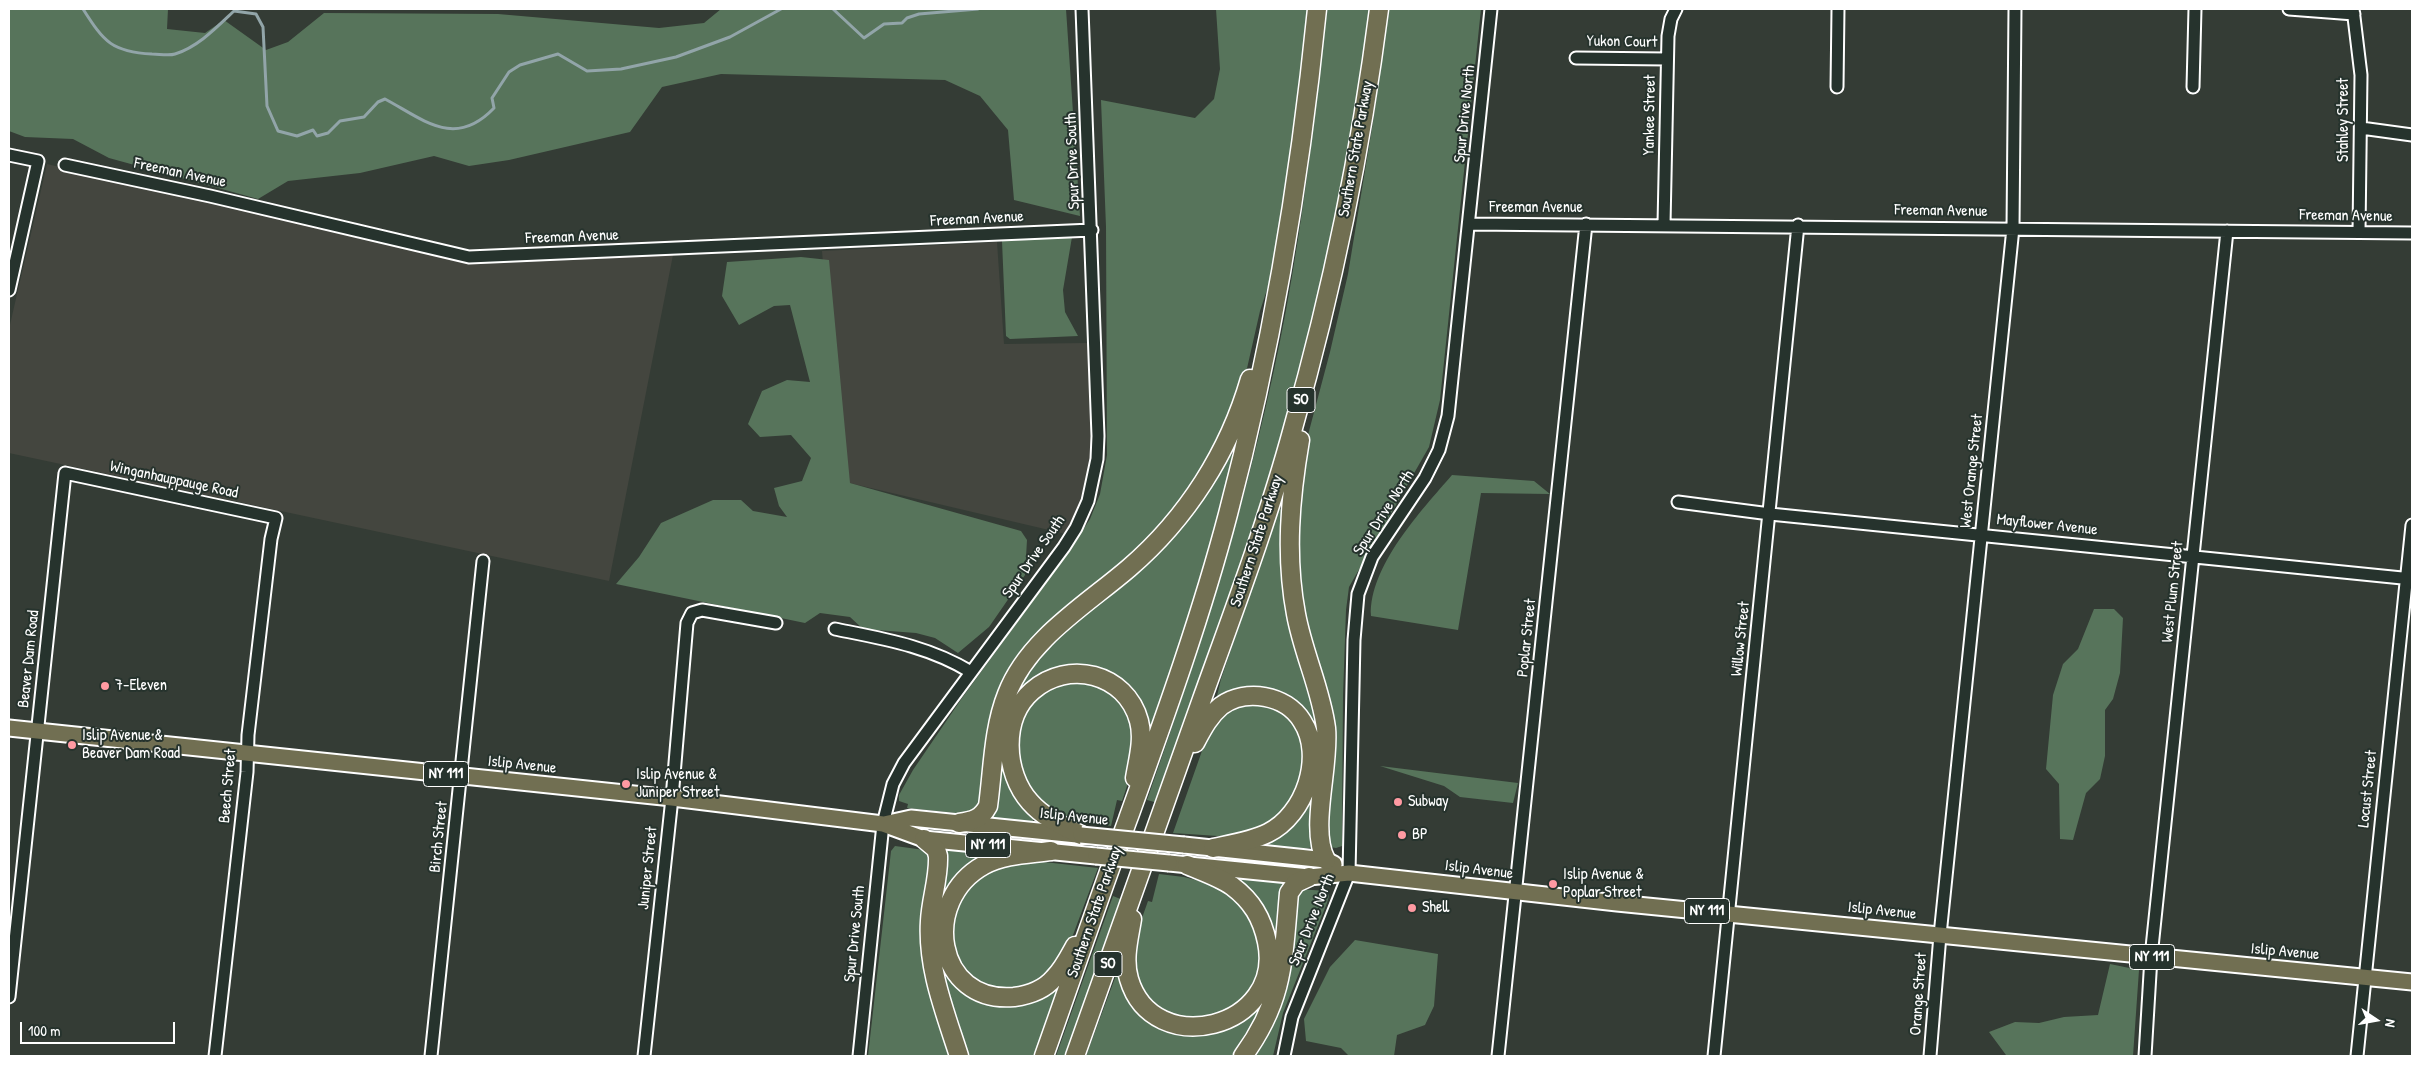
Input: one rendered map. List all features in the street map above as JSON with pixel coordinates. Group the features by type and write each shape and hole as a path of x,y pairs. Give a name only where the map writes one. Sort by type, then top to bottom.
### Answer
{"highway":[{"name":"Southern State Parkway","path":"1044,1056 1171,701 1228,516 1252,416 1285,256 1300,158 1317,9"},
{"name":"Southern State Parkway","path":"1075,1056 1271,502 1316,344 1358,145 1378,9"},
{"path":"959,823 975,821 983,815 988,806 998,724 1007,694 1020,669 1044,640 1131,566 1160,538 1186,508 1210,472 1230,434 1245,395 1285,256"},
{"path":"1316,344 1294,475 1289,525 1289,570 1296,615 1326,728 1326,765 1319,836 1320,850 1326,860"},
{"path":"1081,835 1044,815 1030,801 1020,787 1013,768 1009,748 1018,709 1031,691 1047,680 1067,672 1087,673 1105,679 1121,690 1132,704 1139,721 1141,741 1127,821"},
{"path":"1174,778 1208,721 1222,706 1237,698 1254,695 1272,699 1289,707 1302,720 1310,738 1311,759 1309,780 1300,802 1286,820 1269,833 1214,848"},
{"path":"924,839 936,849 938,856 930,920 930,949 933,972 959,1056"},
{"path":"1051,851 1002,858 984,865 966,878 954,892 946,910 943,930 945,951 954,970 967,983 984,994 1003,998 1021,996 1040,990 1054,979 1067,961 1096,908"},
{"path":"1141,871 1126,955 1129,979 1139,998 1152,1012 1169,1022 1188,1027 1207,1026 1227,1022 1244,1011 1253,1000 1267,974 1269,952 1258,913 1245,896 1230,884 1187,865"},
{"path":"1244,1056 1261,1032 1274,1003 1283,968 1289,893 1296,883 1309,877"}],"main road":[{"name":"Islip Avenue","path":"9,728 672,798 883,824 924,839 1309,877 1349,873 1516,892 2412,982"},
{"name":"Islip Avenue","path":"883,824 911,818 1214,848 1326,860 1349,873"}],"street":[{"name":"Spur Drive South","path":"858,1056 883,824 893,784 904,763 1064,547 1088,501 1097,460 1098,436 1092,230 1082,9"},
{"name":"Spur Drive North","path":"1284,1056 1292,1017 1349,873 1354,640 1358,594 1372,558 1426,478 1443,437 1448,416 1470,224 1491,9"},
{"name":"Yankee Street","path":"1664,224 1668,59 1671,19 1676,9"},
{"path":"1838,9 1838,87"},
{"name":"West Orange Street","path":"1940,935 2013,228 2014,9"},
{"path":"2193,87 2195,9"},
{"path":"2289,9 2354,12"},
{"name":"Stahley Street","path":"2354,12 2361,75 2359,232"},
{"name":"Yukon Court","path":"1576,58 1668,59"},
{"path":"2361,128 2412,134"},
{"path":"9,154 38,161 9,290"},
{"name":"Freeman Avenue","path":"65,165 469,257 1092,230"},
{"name":"Freeman Avenue","path":"1470,224 1798,225 2412,233"},
{"name":"Poplar Street","path":"1498,1056 1586,224"},
{"name":"Willow Street","path":"1714,1056 1798,225"},
{"name":"West Plum Street","path":"2145,1056 2151,957 2227,231"},
{"name":"Winganhauppauge Road","path":"65,473 276,518"},
{"name":"Beaver Dam Road","path":"9,997 65,473"},
{"name":"Mayflower Avenue","path":"1678,502 1770,514 1982,534 2409,579"},
{"name":"Beech Street","path":"215,1056 248,753 248,735 271,539 276,518"},
{"name":"Locust Street","path":"2357,1056 2409,579 2412,525"},
{"name":"Birch Street","path":"431,1056 484,561"},
{"name":"Juniper Street","path":"644,1056 672,798 687,624 692,613 702,610 776,623"},
{"path":"835,629 910,644 954,662 971,672"},
{"name":"Orange Street","path":"1930,1056 1940,935"}],"shaded area":[{"path":"47,164 468,263 673,255 609,581 9,453 9,329"},
{"path":"997,242 1004,344 1088,343 1091,458 1080,501 1066,534 841,481 822,251"}],"green space":[{"path":"9,9 168,9 167,29 205,33 224,20 266,50 288,42 324,13 498,14 659,28 704,23 721,9 1066,9 1080,216 1014,200 1008,130 980,96 945,80 721,74 662,87 630,132 509,160 469,166 434,156 360,173 288,181 258,199 109,158 73,139 25,137 9,131"},
{"path":"1216,9 1308,9 1297,125 1275,265 1260,311 1243,386 1193,490 1150,542 1019,663 984,807 974,815 907,808 908,804 899,801 899,795 913,770 962,698 1070,550 1090,519 1100,494 1107,455 1106,227 1101,100 1195,118 1214,99 1220,69"},
{"path":"1327,9 1370,9 1349,146 1330,248 1305,348 1268,479 1226,609 1158,803 1147,800 1191,671 1231,541 1249,476 1280,343 1302,210"},
{"path":"1389,9 1481,9 1440,400 1429,447 1349,587 1346,610 1343,696 1342,846 1336,848 1325,846 1330,800 1307,633 1295,571 1304,450 1348,274"},
{"path":"1072,237 1063,290 1065,312 1078,336 1010,339 1006,336 1002,241"},
{"path":"801,257 829,260 850,483 1021,531 1027,540 1025,575 989,627 958,653 935,638 916,633 863,629 850,617 820,613 805,623 616,584 639,557 661,523 713,500 741,500 753,511 787,517 779,506 774,488 802,481 811,458 791,435 760,437 748,424 762,391 787,380 810,382 790,305 774,306 739,325 722,296 727,262"},
{"path":"1227,453 1233,455 1208,559 1153,728 1148,726 1142,707 1127,683 1104,669 1077,665 1046,674 1006,742 1038,816 1033,820 1033,826 991,822 1002,734 1021,679 1045,647 1076,617"},
{"path":"1452,475 1534,481 1550,494 1481,493 1458,630 1371,616 1378,578 1388,559 1412,522"},
{"path":"1279,509 1286,511 1319,713 1314,847 1303,849 1303,853 1232,847 1302,809 1307,715 1290,697 1273,690 1247,690 1221,699 1217,696 1221,679"},
{"path":"2094,609 2114,609 2123,618 2120,673 2113,699 2105,710 2105,756 2100,779 2086,793 2073,840 2060,839 2059,784 2046,769 2053,695 2063,664 2078,649"},
{"path":"1093,678 1133,711 1135,762 1122,801 1117,800 1111,826 1077,821 1050,809 1027,789 1014,751 1023,712 1041,689"},
{"path":"1262,699 1299,722 1309,749 1305,781 1272,825 1233,837 1173,833 1209,731 1223,711"},
{"path":"1380,766 1518,783 1513,803 1460,797 1444,786"},
{"path":"895,846 932,851 928,903 956,1056 868,1056 891,851"},
{"path":"950,848 997,849 976,863 941,947 978,993 1053,986 1058,990 1036,1056 965,1056 935,949 944,851"},
{"path":"1026,860 1098,868 1064,959 1052,974 1032,985 1009,989 984,985 966,970 954,952 949,930 954,904 983,871"},
{"path":"1159,874 1184,877 1230,889 1259,928 1264,956 1258,982 1242,1005 1195,1021 1172,1016 1153,1004 1141,988 1132,960 1136,935 1148,901 1152,902"},
{"path":"1243,875 1286,882 1289,885 1271,1000 1238,1056 1086,1056 1121,962 1152,1018 1221,1028 1275,967 1239,884"},
{"path":"1298,889 1327,891 1329,896 1283,1013 1273,1056 1250,1056"},
{"path":"1113,896 1123,900 1067,1056 1056,1056"},
{"path":"1355,940 1438,954 1434,1006 1425,1025 1397,1035 1394,1056 1349,1056 1341,1048 1306,1041 1304,1019 1330,967"},
{"path":"2110,964 2139,970 2133,1056 2006,1055 1989,1032 2015,1022 2039,1023 2064,1017 2098,1015"}],"waterway":[{"path":"83,9 97,30 118,48 138,53 167,55 192,47 234,11 256,14 263,27 267,106 278,131 297,136 313,130 317,136 328,133 340,121 364,117 378,102 385,99 426,122 439,127 453,129 466,127 480,120 494,108 492,98 509,72 520,65 558,54 587,71 621,69 676,57 730,37 781,9"},
{"path":"833,9 864,38 884,24 902,23 907,18 919,14 978,9"}],"place":[{"name":"7-Eleven","path":"105,686"},
{"name":"Islip Avenue & Beaver Dam Road","path":"72,745"},
{"name":"Islip Avenue & Juniper Street","path":"626,784"},
{"name":"Subway","path":"1398,802"},
{"name":"BP","path":"1402,835"},
{"name":"Islip Avenue & Poplar Street","path":"1553,884"},
{"name":"Shell","path":"1412,908"}]}
